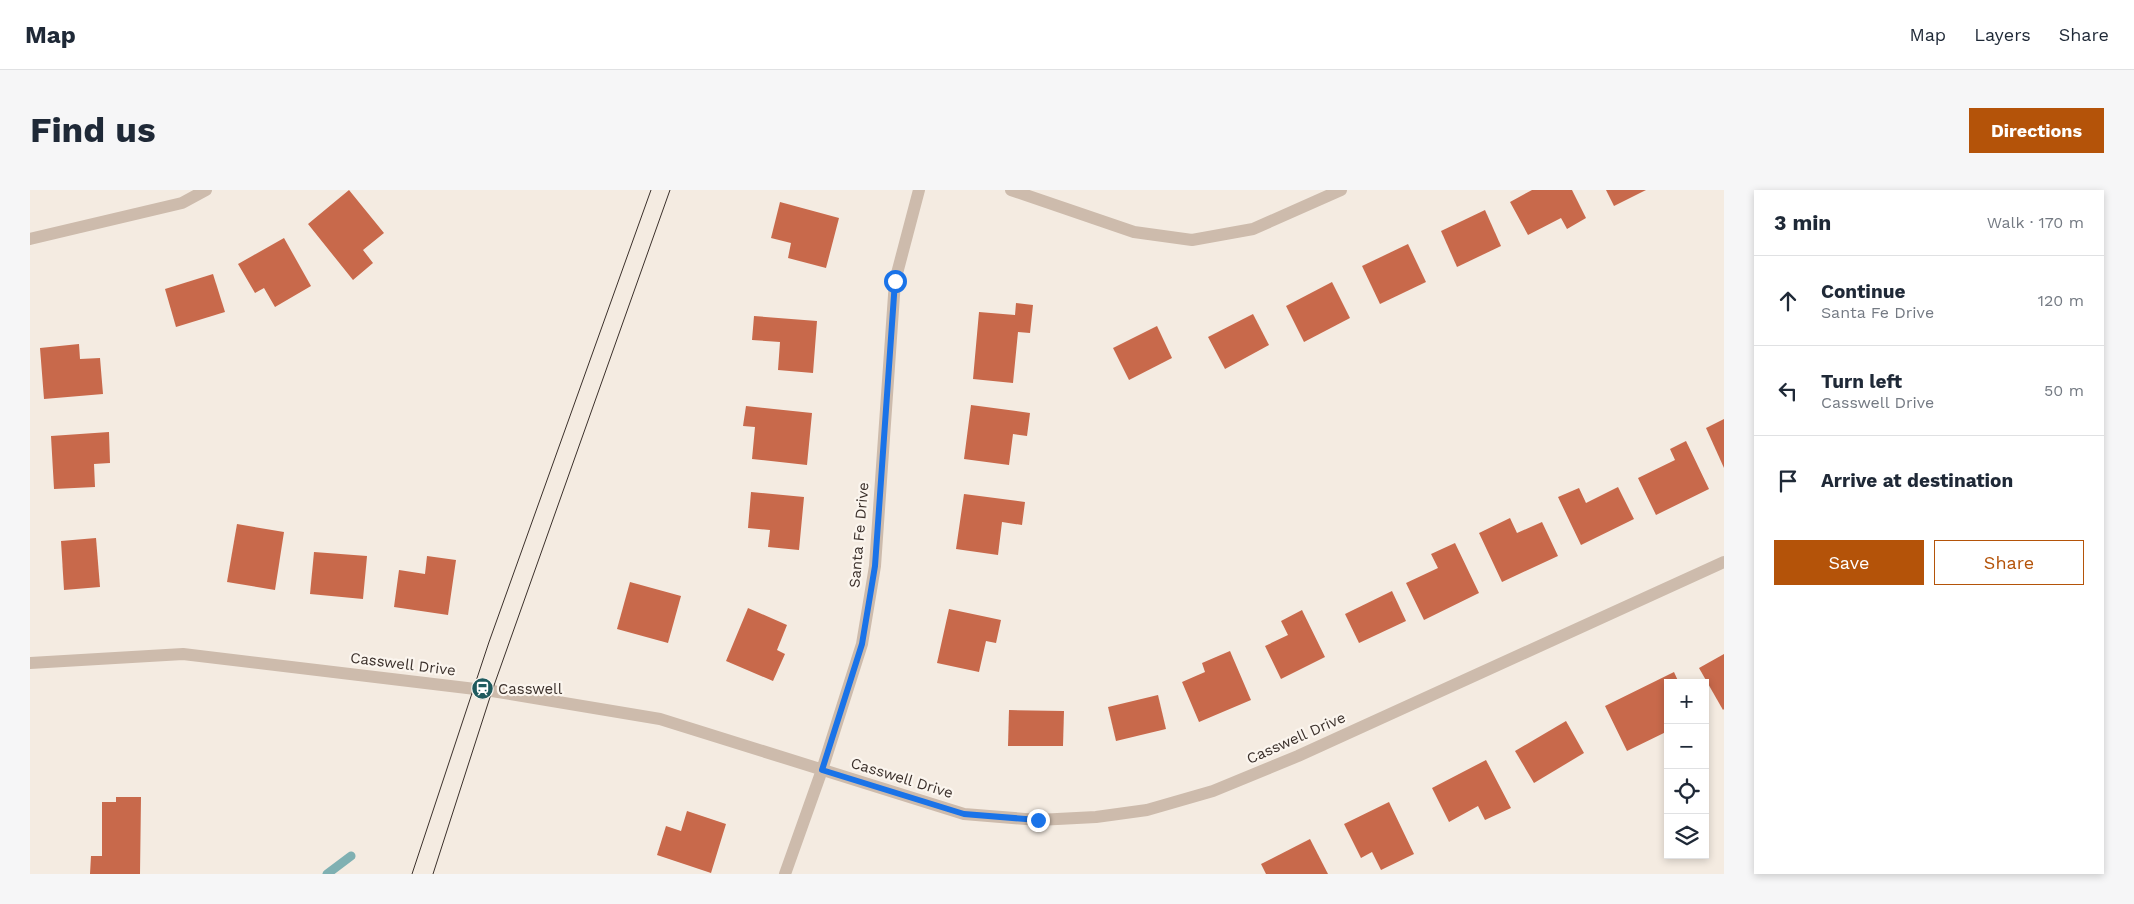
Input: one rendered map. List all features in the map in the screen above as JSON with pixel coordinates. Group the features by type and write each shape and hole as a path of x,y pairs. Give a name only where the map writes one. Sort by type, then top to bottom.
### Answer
{"street":[{"path":"30,239 182,202 206,190"},
{"name":"Santa Fe Drive","path":"786,874 822,770 862,644 875,566 895,281 920,190"},
{"path":"1011,190 1134,232 1192,240 1253,229 1341,190"},
{"name":"Casswell Drive","path":"30,663 183,654 492,691 660,719 964,814 1038,820 1096,817 1147,810 1213,791 1298,756 1724,562"}],"building":[{"path":"349,190 384,233 363,250 373,263 353,280 308,224"},
{"path":"1532,190 1572,190 1586,218 1567,229 1561,218 1528,235 1510,202"},
{"path":"1606,190 1646,190 1614,206"},
{"path":"780,202 839,218 826,268 788,258 791,243 771,238"},
{"path":"1485,210 1501,246 1457,267 1441,231"},
{"path":"284,238 311,286 275,307 264,288 255,293 238,264"},
{"path":"1408,244 1426,282 1380,304 1362,266"},
{"path":"213,274 225,312 176,327 165,289"},
{"path":"1332,282 1350,318 1304,342 1286,306"},
{"path":"1016,303 1033,305 1030,333 1018,332 1013,383 973,379 979,312 1015,315"},
{"path":"1253,314 1269,345 1225,369 1208,337"},
{"path":"754,316 817,321 813,373 778,370 780,342 752,340"},
{"path":"1157,326 1172,358 1129,380 1113,348"},
{"path":"79,344 80,359 100,358 103,394 44,399 40,348"},
{"path":"971,405 1030,413 1027,436 1013,434 1009,465 964,459"},
{"path":"746,406 812,413 807,465 752,459 755,427 743,426"},
{"path":"1724,419 1724,468 1706,428"},
{"path":"109,432 110,463 94,464 95,487 54,489 51,436"},
{"path":"1686,441 1709,489 1656,515 1638,478 1675,460 1670,449"},
{"path":"1618,487 1634,519 1581,545 1558,497 1579,488 1586,503"},
{"path":"751,492 804,497 799,550 768,547 770,530 748,528"},
{"path":"964,494 1025,502 1022,525 1002,522 998,555 956,549"},
{"path":"1510,518 1517,533 1542,522 1558,556 1502,582 1479,533"},
{"path":"237,524 284,532 275,590 227,582"},
{"path":"96,538 100,587 64,590 61,541"},
{"path":"1455,543 1479,593 1424,620 1406,583 1438,568 1431,554"},
{"path":"314,552 367,556 363,599 310,594"},
{"path":"427,556 456,560 448,615 394,607 399,570 425,574"},
{"path":"630,582 681,596 668,643 617,629"},
{"path":"1392,591 1406,621 1359,643 1345,614"},
{"path":"748,608 787,625 777,650 785,654 773,681 726,661"},
{"path":"949,609 1001,620 996,643 986,641 979,672 937,663"},
{"path":"1302,610 1325,657 1281,679 1265,646 1288,635 1281,621"},
{"path":"1230,651 1251,700 1199,722 1182,682 1205,672 1202,663"},
{"path":"1724,654 1723,710 1709,686 1709,679 1705,679 1699,668"},
{"path":"1674,672 1677,679 1664,679 1664,733 1627,751 1605,706"},
{"path":"1158,695 1166,729 1116,741 1108,707"},
{"path":"1009,710 1064,711 1063,746 1008,746"},
{"path":"1566,721 1584,753 1534,783 1515,751"},
{"path":"1486,760 1511,808 1485,820 1478,806 1449,822 1432,788"},
{"path":"116,797 141,797 140,874 90,874 91,856 102,856 102,802 116,802"},
{"path":"1389,802 1414,854 1381,870 1372,852 1361,858 1344,824"},
{"path":"687,811 726,824 711,873 657,855 666,826 681,831"},
{"path":"1310,839 1328,874 1266,874 1261,864"}],"waterway":[{"path":"327,874 351,856"}],"tram line":[{"path":"412,874 489,642 651,190"},
{"path":"433,874 492,691 670,190"}],"place":[{"name":"Casswell","path":"482,689"}],"route":[{"path":"895,281 875,566 862,644 822,770 964,814 1038,820"}]}
